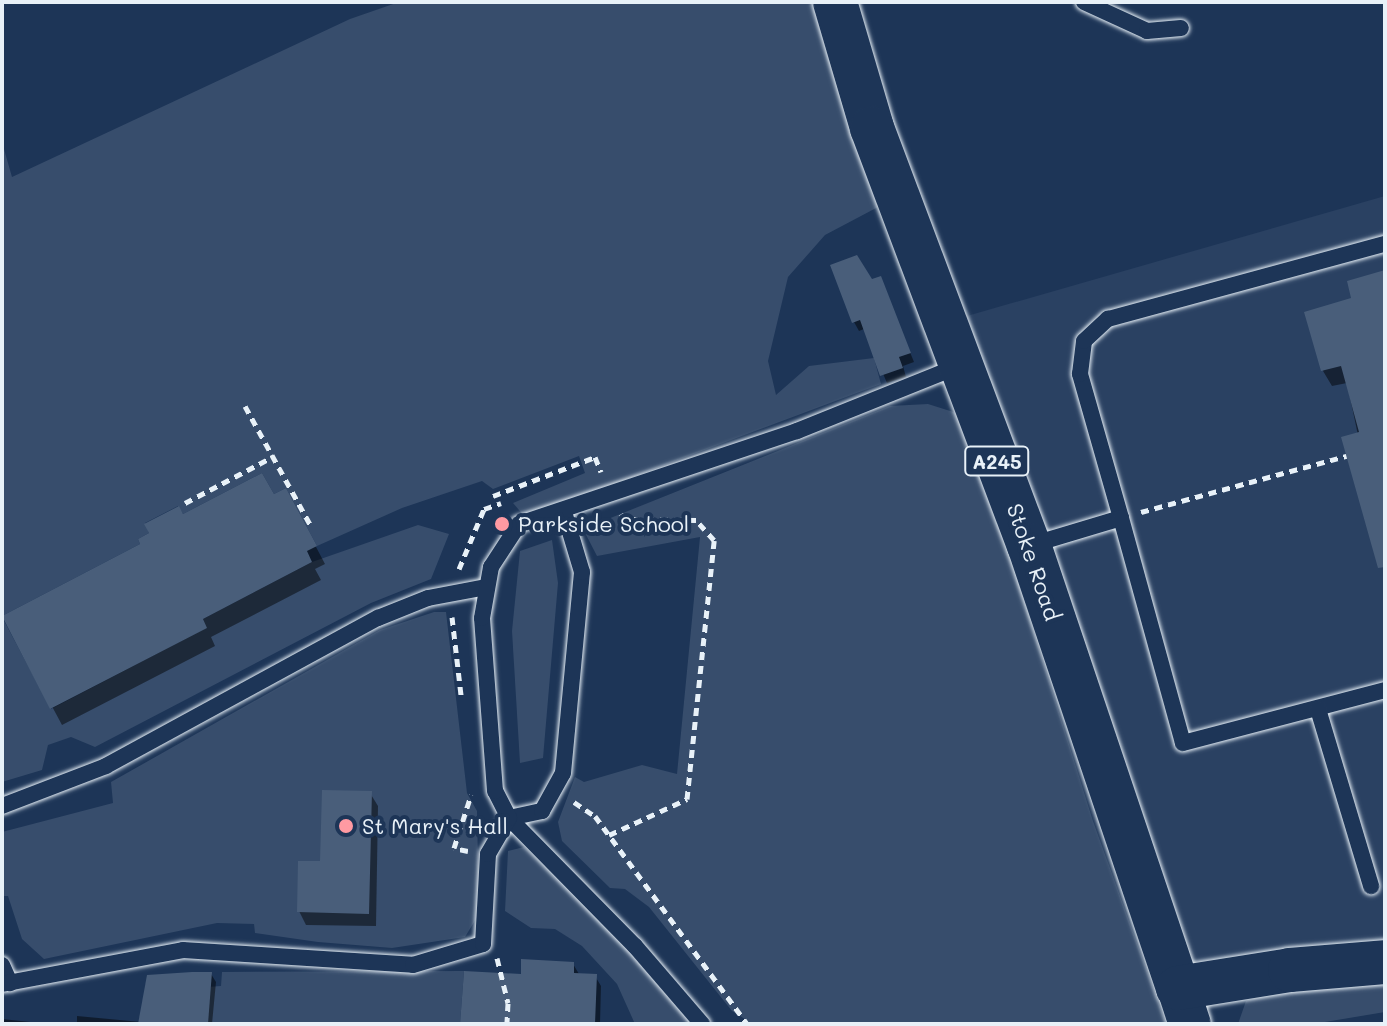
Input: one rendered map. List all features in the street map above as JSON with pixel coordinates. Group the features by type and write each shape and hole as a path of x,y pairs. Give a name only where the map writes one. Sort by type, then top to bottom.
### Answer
{"main road":[{"name":"Stoke Road","path":"835,2 872,128 1029,545 1184,1006"},
{"name":"A245","path":"1184,1006 1290,970 1385,962"}],"lane":[{"path":"1084,2 1147,31 1181,28"},
{"path":"1385,244 1108,319 1084,341 1080,374 1183,743 1385,690"},
{"path":"702,1024 635,946 509,818 495,791 482,618 491,567 519,524 564,512 610,492 797,431 962,365"},
{"path":"2,965 6,984 183,950 413,965 483,944 488,854 509,818 542,811 563,773 582,572 564,512"},
{"path":"1029,545 1121,518"},
{"path":"2,806 106,766 378,618 428,598 487,587"},
{"path":"1318,709 1371,886"}],"path":[{"path":"245,406 312,528"},
{"path":"185,503 274,456"},
{"path":"1121,518 1346,456"},
{"path":"493,496 595,457 624,519 696,520 714,540 687,799 609,835"},
{"path":"483,944 496,955 502,972 507,1024"}],"shaded area":[{"path":"399,2 822,2 884,196 878,207 825,235 788,277 768,361 776,395 809,366 874,358 881,384 525,517 513,503 585,473 579,456 493,489 482,481 402,508 317,546 286,488 274,494 262,473 183,514 178,506 145,523 149,533 138,539 140,544 2,616 2,142 12,177 350,19"},
{"path":"1385,196 1385,944 1187,962 967,316"},
{"path":"928,404 966,416 1093,821 1166,1024 753,1024 732,1011 649,907 625,889 610,888 562,841 558,822 575,777 584,782 642,765 677,774 700,537 597,556 583,529 890,406"},
{"path":"418,525 449,534 431,579 371,603 95,747 71,737 48,745 42,770 2,782 2,617 51,709 206,628 203,619 312,562"},
{"path":"552,540 558,583 543,758 520,763 512,631 520,551"},
{"path":"434,612 446,612 467,793 477,811 479,914 465,937 392,948 255,933 254,924 217,923 44,959 22,939 8,896 2,896 2,832 113,803 111,782 380,630"},
{"path":"524,847 617,935 695,1024 635,1024 617,984 582,946 555,929 531,928 505,911 508,851"},
{"path":"464,971 460,1024 208,1024 207,987 221,986 222,972"},
{"path":"1336,977 1385,977 1385,1012 1313,1024 1238,1024 1246,1001"}],"building":[{"path":"857,255 872,279 881,276 911,353 899,357 903,368 880,376 860,320 852,323 830,265"},
{"path":"1385,270 1385,567 1378,568 1341,437 1359,432 1341,366 1321,371 1304,312 1351,298 1347,281"},
{"path":"262,473 274,494 286,488 317,546 307,551 312,562 203,619 207,628 50,709 2,616 140,544 138,539 149,533 144,524 179,506 183,514"},
{"name":"St Mary's Hall","path":"322,790 372,791 369,914 297,912 298,861 320,861"},
{"path":"521,959 574,962 574,973 597,974 595,1024 460,1024 464,971 521,974"},
{"path":"212,972 208,1024 138,1024 147,975"}],"place":[{"name":"Parkside School","path":"502,524"},
{"name":"St Mary's Hall","path":"346,826"}]}
